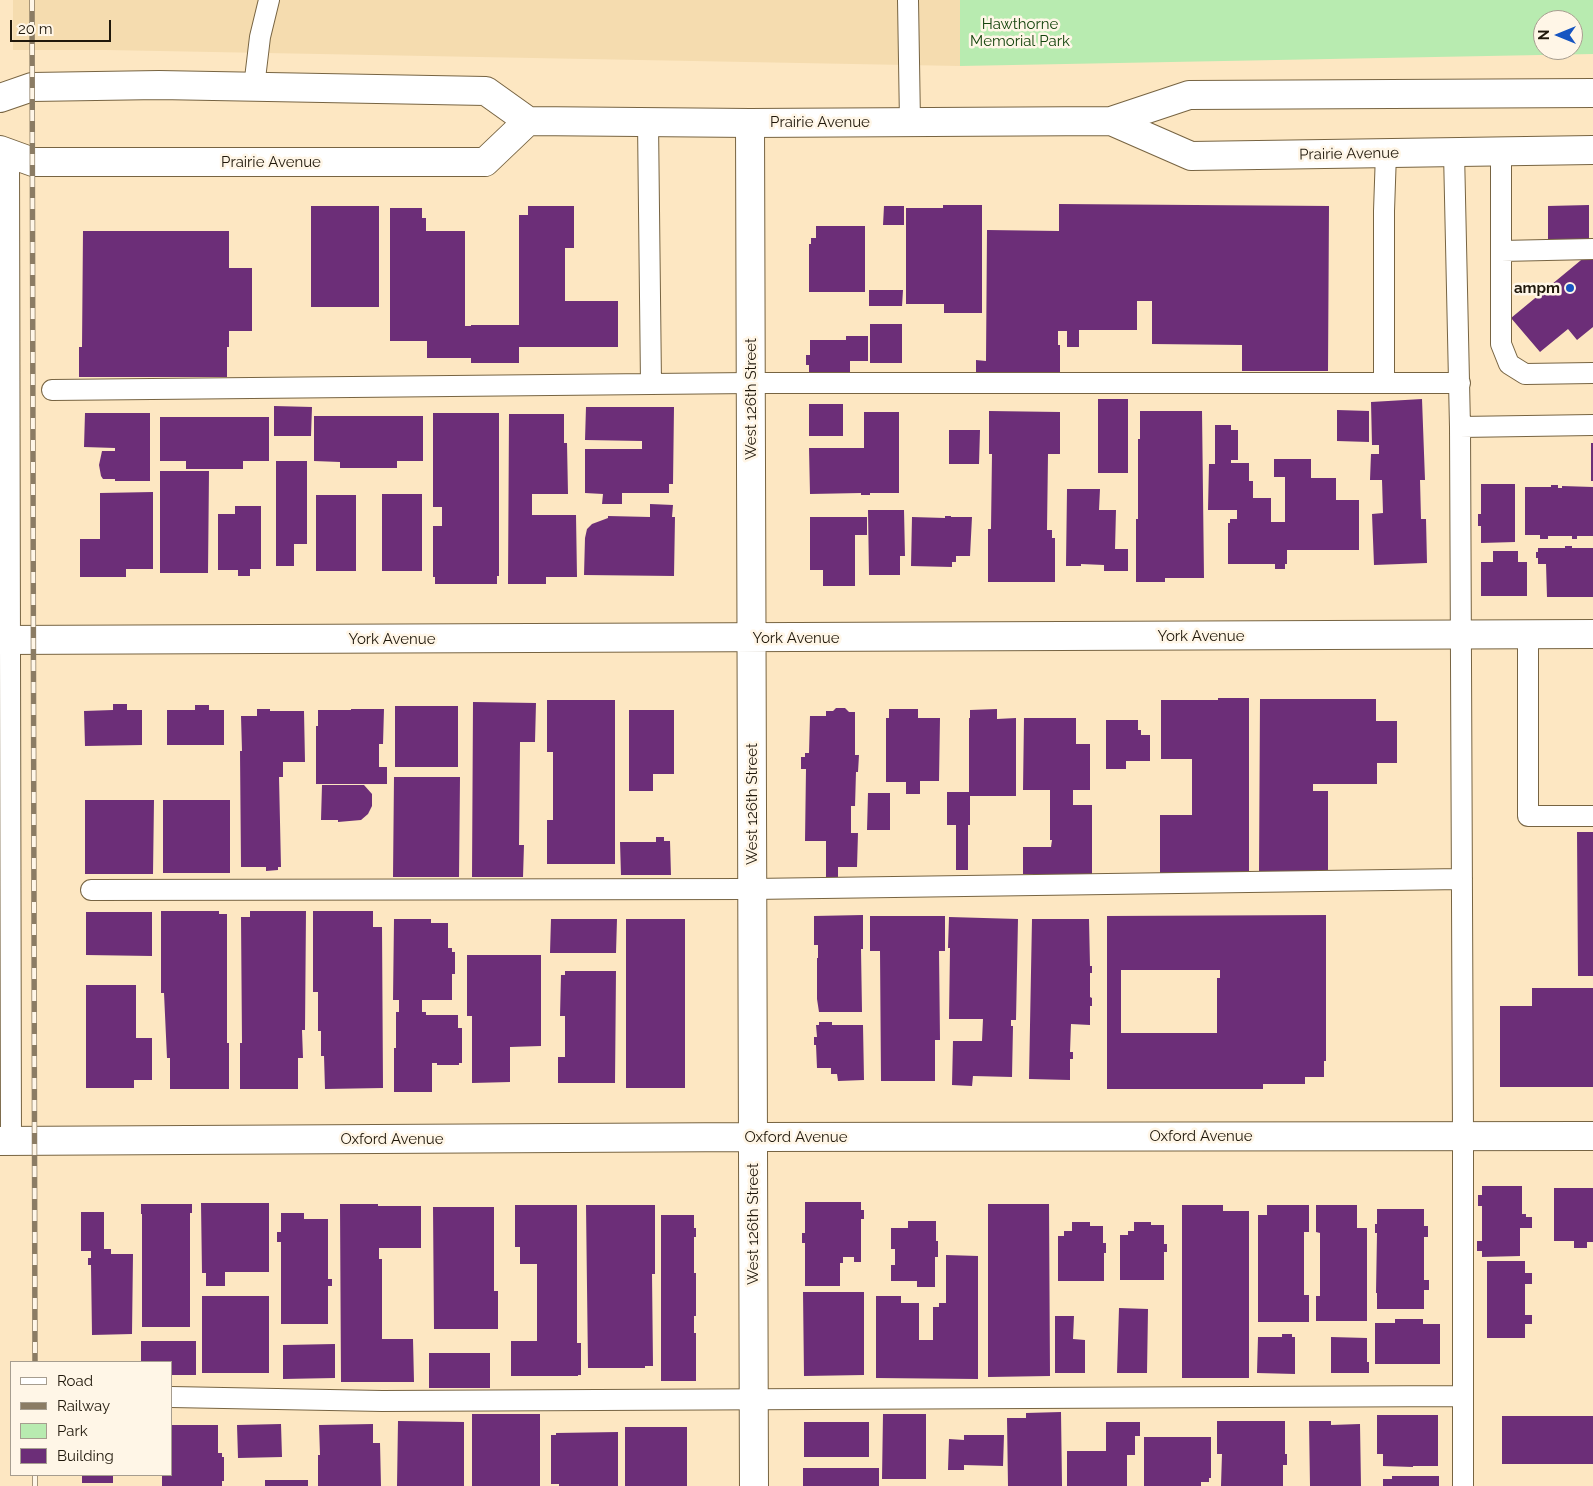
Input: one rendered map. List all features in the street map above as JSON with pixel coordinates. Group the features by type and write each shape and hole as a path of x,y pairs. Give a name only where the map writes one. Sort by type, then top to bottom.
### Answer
{"street":[{"path":"0,98 32,87 159,85 486,91 528,121"},
{"name":"Prairie Avenue","path":"5,152 33,162 484,162 528,121 750,123 1112,121 1189,95 1593,93"},
{"name":"Prairie Avenue","path":"1112,121 1191,156 1593,150"},
{"name":"West 126th Street","path":"750,123 754,1486"},
{"name":"York Avenue","path":"6,640 1593,634"},
{"name":"Oxford Avenue","path":"6,1141 752,1137 1593,1136"}],"lane":[{"path":"254,87 260,36 269,0"},
{"path":"908,0 910,122"},
{"path":"648,122 651,384"},
{"path":"1501,151 1501,344 1509,364 1525,374 1593,373"},
{"path":"5,152 6,1141"},
{"path":"1454,152 1460,383 1463,1486"},
{"path":"1384,383 1386,153"},
{"path":"1501,250 1593,249"},
{"path":"52,390 751,383 1460,383"},
{"path":"1460,427 1593,425"},
{"path":"1528,635 1528,816 1593,816"},
{"path":"91,890 752,889 1462,879"},
{"path":"172,1397 382,1401 1463,1396"}],"shaded area":[{"path":"13,0 960,0 960,66 106,50 13,50"}],"green space":[{"name":"Hawthorne Memorial Park","path":"960,0 1593,0 1593,54 1583,54 1583,10 1533,10 1533,55 960,66"}],"building":[{"path":"1059,204 1329,206 1328,371 1242,371 1242,345 1152,344 1152,301 1137,301 1137,330 1079,330 1079,347 1067,347 1067,331 1058,331 1060,377 976,376 976,360 986,361 987,230 1059,231"},
{"path":"943,205 982,205 982,313 944,313 944,304 906,304 906,208 943,208"},
{"path":"1589,205 1589,243 1548,243 1548,206"},
{"path":"311,206 379,206 379,307 311,307"},
{"path":"528,206 574,206 574,248 565,248 565,301 618,301 618,347 519,347 519,363 471,363 471,358 427,358 427,341 390,341 390,208 422,208 422,218 426,218 426,231 465,231 465,326 471,326 519,325 519,215 528,215"},
{"path":"884,206 904,206 904,225 883,225"},
{"path":"816,226 865,226 865,292 809,292 809,244 811,244 811,238 816,238"},
{"path":"83,231 229,231 229,268 252,268 252,331 229,331 227,377 79,377 79,347 82,347"},
{"name":"ampm","path":"1586,256 1593,258 1593,327 1577,340 1568,329 1540,352 1511,318"},
{"path":"869,290 903,290 902,306 869,306"},
{"path":"870,324 902,324 902,363 870,363"},
{"path":"846,336 868,336 868,361 850,361 850,375 809,375 806,355 810,355 810,340 846,340"},
{"path":"1098,399 1128,399 1128,473 1098,473"},
{"path":"1422,399 1425,480 1420,480 1421,519 1426,519 1427,563 1374,565 1372,514 1383,513 1382,480 1370,480 1371,454 1379,454 1379,445 1372,445 1371,402"},
{"path":"809,404 843,404 843,436 809,436"},
{"path":"274,406 312,407 311,436 274,436"},
{"path":"586,407 674,407 673,484 669,484 669,493 622,493 622,504 602,504 603,494 585,493 585,449 642,449 642,441 585,440"},
{"path":"1337,410 1369,411 1369,442 1337,441"},
{"path":"989,411 1060,412 1060,454 1048,454 1047,530 1052,530 1052,538 1055,538 1055,582 988,582 988,529 991,529 992,454 989,454"},
{"path":"1140,411 1202,411 1204,578 1165,578 1165,582 1136,582"},
{"path":"864,412 899,412 899,493 870,493 870,495 861,495 861,493 810,494 809,448 864,448"},
{"path":"85,413 150,413 150,481 103,479 99,465 102,451 115,451 115,448 84,447"},
{"path":"433,413 499,413 499,576 497,576 497,584 435,584 435,577 433,577 433,526 442,526 442,507 433,507"},
{"path":"509,414 564,414 564,443 567,443 568,494 532,494 532,515 576,515 577,577 546,577 546,584 508,584"},
{"path":"314,416 423,416 423,461 397,461 397,468 340,468 340,462 314,461"},
{"path":"160,417 269,417 269,461 243,461 243,469 186,469 186,461 160,461"},
{"path":"1215,425 1231,425 1231,430 1238,430 1238,460 1231,460 1231,463 1249,463 1249,481 1253,481 1253,498 1271,498 1271,522 1285,522 1285,477 1274,477 1274,459 1311,459 1311,478 1336,478 1336,500 1359,500 1359,550 1287,550 1285,569 1275,569 1275,564 1228,564 1228,523 1230,523 1230,519 1237,519 1237,510 1208,510 1209,464 1215,464"},
{"path":"949,430 980,430 979,464 949,464"},
{"path":"1591,443 1593,443 1593,481 1591,481"},
{"path":"276,461 307,461 307,544 294,544 294,566 276,566"},
{"path":"160,471 209,471 208,573 160,573"},
{"path":"1481,484 1515,484 1515,542 1481,543 1481,526 1478,526 1478,514 1481,514"},
{"path":"1551,485 1558,485 1558,488 1562,488 1562,486 1593,487 1593,536 1577,536 1577,539 1572,539 1572,536 1548,536 1548,539 1540,539 1540,535 1525,535 1525,487 1551,487"},
{"path":"1067,489 1100,489 1099,510 1116,510 1115,549 1128,549 1128,571 1104,571 1104,565 1081,564 1081,566 1066,566"},
{"path":"153,492 153,569 126,569 126,577 80,577 80,539 100,539 100,493"},
{"path":"382,494 422,494 422,571 382,571"},
{"path":"316,495 356,495 356,571 316,571"},
{"path":"650,504 673,505 672,517 675,517 674,576 584,575 587,529 592,524 608,518 608,516 650,517"},
{"path":"235,506 261,506 261,569 250,569 250,576 238,576 238,570 218,570 218,514 235,514"},
{"path":"868,510 904,510 905,556 900,556 900,575 869,575"},
{"path":"945,516 972,517 970,556 956,556 956,562 952,562 952,567 911,566 912,517 945,518"},
{"path":"810,517 867,517 867,535 855,535 855,586 823,586 823,570 810,570"},
{"path":"1565,546 1593,548 1593,597 1547,597 1546,564 1538,564 1536,552 1538,552 1538,548 1565,548"},
{"path":"1493,551 1518,551 1518,562 1527,562 1527,596 1481,596 1481,562 1493,562"},
{"path":"1218,698 1249,698 1249,875 1160,875 1160,815 1192,815 1192,759 1161,759 1161,700 1218,700"},
{"path":"1260,699 1376,699 1376,721 1397,721 1397,763 1377,763 1377,784 1313,784 1313,791 1328,791 1328,872 1259,872"},
{"path":"547,700 615,700 615,864 547,864 547,820 553,820 553,752 547,752"},
{"path":"473,702 536,703 535,742 520,742 519,845 524,845 523,877 472,877"},
{"path":"113,704 127,704 127,710 142,710 142,745 85,746 84,711 113,710"},
{"path":"195,705 209,705 209,710 224,710 224,745 167,745 167,710 195,710"},
{"path":"395,706 458,706 458,767 395,767"},
{"path":"836,708 845,708 849,712 855,712 855,755 859,755 858,772 856,772 855,806 851,806 851,833 858,833 857,867 838,867 838,878 826,878 826,841 805,841 806,769 801,769 801,757 805,757 805,753 809,753 810,716 826,716 826,711 833,711"},
{"path":"257,709 304,711 305,762 283,762 283,777 279,777 281,867 278,867 278,870 266,871 266,867 241,867 241,716 257,716"},
{"path":"384,709 383,744 379,744 379,767 387,767 387,784 316,784 316,726 318,726 318,710"},
{"path":"889,709 918,709 918,718 940,718 939,781 920,781 920,794 906,794 906,782 886,782 886,718 889,718"},
{"path":"997,709 997,719 1016,718 1016,796 970,796 968,870 956,870 956,825 947,825 947,792 969,792 970,710"},
{"path":"629,710 674,710 674,774 653,774 653,791 629,791"},
{"path":"1024,718 1076,718 1076,744 1090,744 1090,790 1073,790 1073,805 1092,805 1092,874 1023,874 1023,847 1051,847 1052,840 1050,840 1050,790 1023,790"},
{"path":"1106,720 1138,720 1138,730 1141,730 1141,735 1150,735 1150,761 1126,761 1126,769 1106,769"},
{"path":"394,777 460,777 459,877 393,877"},
{"path":"322,785 364,785 372,794 372,806 368,814 361,820 338,822 338,820 321,820"},
{"path":"868,793 890,793 890,830 867,830"},
{"path":"85,800 154,800 153,874 85,874"},
{"path":"163,800 230,800 230,873 163,873"},
{"path":"1577,832 1593,832 1593,976 1578,976"},
{"path":"656,837 664,837 664,841 670,841 671,875 621,875 620,842 656,842"},
{"path":"161,911 219,911 219,914 227,914 229,1089 170,1089 170,1058 167,1058 164,993 161,993"},
{"path":"250,911 306,911 305,1030 302,1030 303,1058 298,1058 298,1089 240,1089 240,1043 242,1043 241,917 250,917"},
{"path":"313,911 373,911 373,927 382,927 383,1088 325,1089 324,1056 321,1056 321,1031 318,1031 318,992 313,992"},
{"path":"86,912 152,912 152,956 86,955"},
{"path":"863,915 863,949 861,949 862,1012 819,1012 817,999 818,945 814,945 814,916"},
{"path":"1326,915 1326,1061 1324,1061 1324,1077 1305,1077 1305,1084 1263,1084 1263,1089 1107,1089 1107,916","holes":["1121,970 1220,970 1220,978 1217,978 1217,1033 1121,1033"]},
{"path":"870,916 945,916 945,951 939,951 940,1040 935,1040 935,1081 881,1081 880,951 870,951"},
{"path":"949,917 1018,919 1016,1020 1011,1020 1011,1026 1013,1026 1012,1077 973,1076 972,1086 952,1085 953,1041 982,1041 983,1019 949,1019"},
{"path":"394,919 431,919 431,923 448,923 448,948 452,948 452,952 455,952 455,974 452,974 452,1000 422,1000 422,1012 426,1012 426,1015 458,1015 458,1028 462,1028 462,1063 459,1063 459,1065 437,1065 437,1063 432,1063 432,1092 394,1092 394,1048 396,1048 396,1012 399,1012 399,1000 393,1000"},
{"path":"551,919 617,919 616,953 550,953"},
{"path":"626,919 685,919 685,1088 626,1088"},
{"path":"1032,919 1089,919 1090,966 1092,966 1092,973 1090,973 1092,1006 1090,1006 1090,1025 1071,1024 1070,1052 1073,1052 1073,1059 1070,1059 1070,1080 1029,1079"},
{"path":"467,955 541,955 541,1046 510,1047 510,1082 472,1083 472,1016 467,1016"},
{"path":"565,971 616,971 615,1083 558,1083 558,1057 565,1057 565,1016 560,1016 561,975 565,975"},
{"path":"86,985 136,985 136,1038 152,1038 152,1080 134,1080 134,1088 86,1088"},
{"path":"1532,988 1593,988 1593,1087 1500,1087 1500,1006 1532,1006"},
{"path":"819,1022 832,1022 832,1025 863,1025 864,1080 838,1081 837,1074 831,1074 831,1068 817,1068 814,1037 817,1037 816,1025 819,1025"},
{"path":"1482,1186 1522,1186 1522,1214 1526,1214 1526,1217 1532,1217 1532,1228 1520,1228 1520,1256 1482,1257 1482,1251 1477,1251 1477,1241 1482,1241 1482,1206 1478,1206 1478,1195 1482,1195"},
{"path":"1554,1188 1593,1188 1593,1242 1587,1242 1587,1248 1574,1248 1574,1241 1554,1241"},
{"path":"805,1202 861,1202 861,1210 864,1210 864,1219 861,1219 861,1262 854,1262 854,1257 843,1257 843,1263 840,1263 840,1286 805,1286 805,1243 802,1243 802,1233 805,1233"},
{"path":"201,1203 269,1203 269,1272 225,1272 225,1286 206,1286 206,1273 202,1273"},
{"path":"141,1204 192,1204 192,1213 190,1213 190,1327 142,1327"},
{"path":"340,1204 421,1206 421,1248 379,1248 379,1259 382,1259 382,1339 413,1339 414,1382 341,1382"},
{"path":"988,1204 1049,1204 1050,1376 988,1377"},
{"path":"515,1205 577,1205 577,1343 581,1343 581,1375 511,1376 511,1341 537,1341 537,1264 520,1264 520,1247 515,1247"},
{"path":"586,1205 655,1205 655,1274 652,1274 653,1366 645,1366 645,1368 588,1368"},
{"path":"1182,1205 1223,1205 1223,1211 1249,1211 1249,1378 1182,1378"},
{"path":"1267,1205 1309,1205 1309,1232 1304,1232 1304,1295 1309,1295 1309,1322 1258,1322 1258,1215 1267,1215"},
{"path":"1316,1205 1357,1205 1357,1228 1367,1228 1367,1321 1316,1321 1316,1296 1320,1296 1320,1233 1316,1232"},
{"path":"433,1207 494,1207 494,1291 498,1291 498,1329 434,1329"},
{"path":"1377,1209 1424,1209 1424,1226 1428,1226 1428,1237 1424,1237 1424,1280 1429,1280 1429,1290 1424,1290 1424,1309 1377,1309 1377,1233 1375,1233 1375,1224 1377,1224"},
{"path":"81,1212 104,1212 104,1249 111,1249 111,1254 133,1254 132,1334 92,1335 91,1265 88,1265 91,1251 81,1251"},
{"path":"281,1213 304,1213 304,1219 328,1219 328,1279 332,1279 332,1286 328,1286 328,1324 281,1324 281,1242 277,1242 277,1232 281,1232"},
{"path":"661,1215 694,1215 694,1228 696,1228 696,1237 694,1237 696,1316 694,1316 694,1333 696,1333 696,1381 661,1381"},
{"path":"908,1221 936,1221 938,1257 935,1257 935,1287 917,1287 917,1281 891,1281 891,1265 895,1265 895,1249 891,1249 891,1228 908,1228"},
{"path":"1072,1222 1090,1222 1090,1226 1103,1226 1103,1243 1106,1243 1104,1281 1058,1281 1058,1236 1064,1236 1064,1231 1072,1231"},
{"path":"1134,1222 1151,1222 1151,1225 1164,1225 1164,1244 1167,1244 1167,1252 1164,1252 1164,1280 1120,1280 1120,1235 1128,1235 1128,1231 1134,1231"},
{"path":"946,1255 978,1256 978,1379 876,1378 876,1296 901,1296 901,1303 919,1303 919,1340 933,1340 933,1307 939,1307 939,1303 946,1303"},
{"path":"1487,1261 1525,1261 1525,1273 1532,1273 1532,1284 1525,1284 1525,1315 1532,1315 1532,1324 1525,1324 1525,1338 1487,1338"},
{"path":"803,1292 864,1292 864,1375 804,1376"},
{"path":"202,1296 269,1296 269,1373 202,1373"},
{"path":"1119,1308 1148,1309 1147,1373 1117,1373"},
{"path":"1055,1316 1074,1316 1073,1339 1085,1340 1085,1373 1055,1373"},
{"path":"1395,1319 1423,1319 1423,1324 1440,1324 1440,1364 1375,1364 1375,1323 1395,1323"},
{"path":"1282,1334 1292,1334 1292,1337 1295,1337 1295,1374 1257,1373 1258,1337 1282,1337"},
{"path":"1331,1337 1367,1338 1369,1373 1331,1373"},
{"path":"141,1341 196,1341 196,1375 172,1375 172,1361 141,1361"},
{"path":"335,1344 335,1378 283,1379 283,1345"},
{"path":"429,1353 490,1353 490,1388 429,1388"},
{"path":"1061,1412 1062,1486 1008,1486 1007,1418 1026,1418 1026,1413"},
{"path":"472,1414 540,1414 540,1486 472,1486"},
{"path":"883,1414 926,1414 926,1479 882,1479"},
{"path":"1377,1415 1438,1415 1438,1466 1383,1466 1383,1454 1377,1454"},
{"path":"1502,1416 1593,1416 1593,1464 1502,1464"},
{"path":"398,1421 464,1422 464,1486 397,1486"},
{"path":"1217,1421 1285,1421 1287,1465 1283,1465 1283,1486 1221,1486 1222,1454 1217,1454"},
{"path":"1309,1421 1331,1421 1331,1425 1360,1424 1361,1486 1310,1486"},
{"path":"804,1422 869,1422 869,1457 804,1457"},
{"path":"1106,1422 1140,1422 1140,1436 1135,1436 1135,1455 1127,1455 1127,1486 1067,1486 1067,1451 1106,1451"},
{"path":"281,1424 282,1457 238,1458 237,1425"},
{"path":"373,1424 373,1443 380,1443 381,1486 318,1486 319,1425"},
{"path":"172,1425 218,1425 218,1453 222,1453 222,1457 224,1457 224,1481 222,1481 222,1486 162,1486 162,1476 172,1476"},
{"path":"625,1427 687,1427 687,1486 625,1486"},
{"path":"618,1432 618,1486 559,1486 559,1484 551,1484 551,1435 556,1435 556,1433"},
{"path":"964,1435 1004,1435 1003,1466 964,1465 964,1470 948,1470 949,1439 964,1440"},
{"path":"1144,1437 1211,1437 1211,1478 1209,1478 1209,1482 1201,1482 1201,1486 1144,1486"},
{"path":"803,1468 879,1468 879,1486 803,1486"},
{"path":"82,1476 113,1476 113,1483 82,1483"},
{"path":"1392,1476 1439,1476 1439,1486 1383,1486 1383,1479 1392,1479"},
{"path":"265,1480 308,1480 308,1486 265,1486"}],"railway":[{"path":"32,0 35,1361"},
{"path":"35,1476 35,1486"}],"place":[{"name":"ampm","path":"1570,288"}]}
